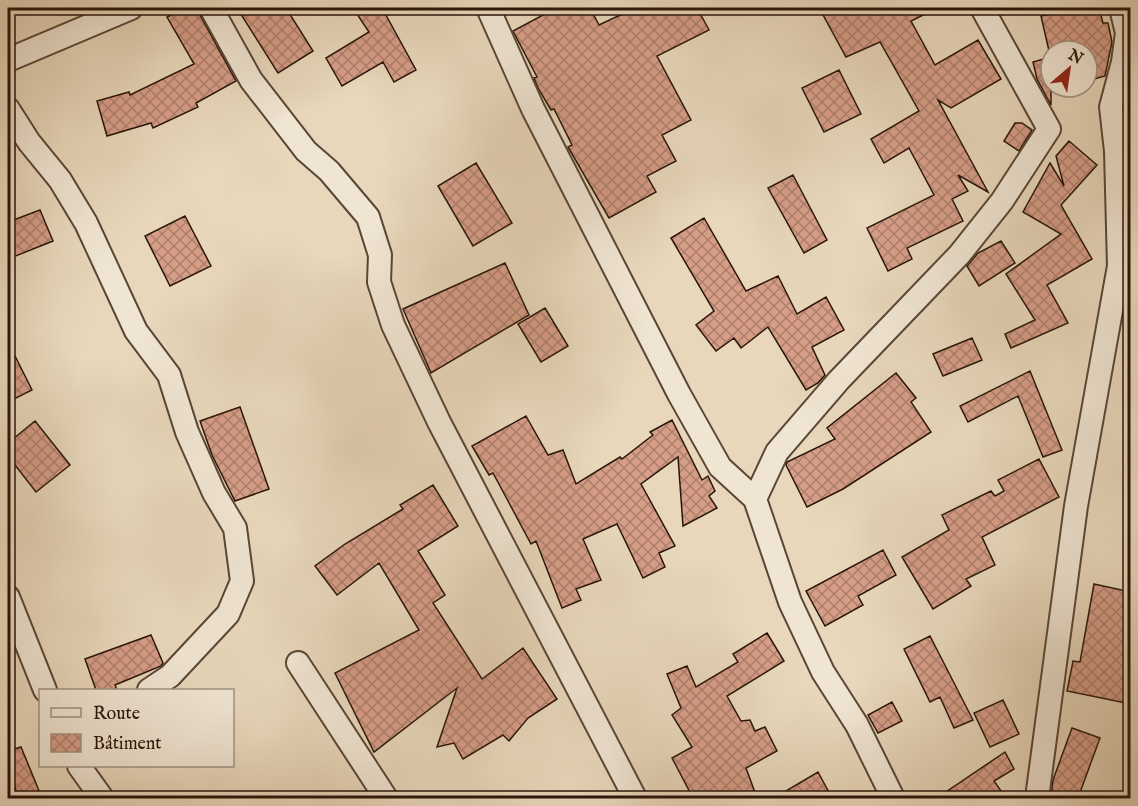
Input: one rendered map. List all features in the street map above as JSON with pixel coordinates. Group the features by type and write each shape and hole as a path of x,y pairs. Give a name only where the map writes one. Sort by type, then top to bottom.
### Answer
{"street":[{"path":"8,60 131,8"},
{"path":"211,8 251,80 306,152 329,171 368,217 380,255 379,282 393,325 440,422 635,798"},
{"path":"488,8 533,109 679,394 720,467 755,499 790,602 823,672 857,725 893,798"},
{"path":"755,499 777,452 839,380 959,255 1002,201 1049,129 982,8"},
{"path":"1037,798 1076,506 1119,266 1116,151 1111,107 1123,62 1126,33 1120,8"},
{"path":"8,109 29,142 60,180 86,224 136,331 169,375 187,432 214,493 235,528 242,581 228,614 170,676 150,689"},
{"path":"8,597 45,689"},
{"path":"298,663 387,798"},
{"path":"80,767 102,798"}],"building":[{"path":"184,8 196,8 236,81 196,103 198,107 153,128 151,123 107,136 97,101 129,92 130,95 194,64 167,17"},
{"path":"237,8 286,8 313,51 278,73"},
{"path":"353,8 382,8 416,70 394,82 383,62 342,86 326,58 369,32"},
{"path":"556,8 590,8 599,25 635,8 697,8 709,30 657,56 691,120 662,135 676,161 647,176 656,192 609,218 568,147 572,145 554,109 551,110 538,88 534,78 537,77 513,31"},
{"path":"831,8 937,8 911,21 935,65 978,40 1001,79 951,108 938,100 988,192 958,175 968,191 952,199 963,221 907,248 912,259 888,271 867,228 934,195 909,148 884,163 871,139 919,111 880,42 846,57 822,13"},
{"path":"1076,8 1099,8 1103,23 1108,23 1112,42 1105,76 1099,78 1099,39 1046,39 1041,16"},
{"path":"1039,60 1039,83 1037,79 1033,62"},
{"path":"839,70 861,114 824,132 802,88"},
{"path":"1015,123 1022,123 1032,130 1019,151 1004,141"},
{"path":"1069,141 1097,165 1061,205 1092,259 1047,285 1068,323 1011,348 1005,334 1035,320 1006,274 1061,234 1023,212 1050,163 1064,186 1056,156"},
{"path":"476,163 512,223 473,246 438,186"},
{"path":"793,175 827,240 804,253 768,188"},
{"path":"40,210 53,241 8,259 8,222"},
{"path":"185,216 211,266 170,286 145,236"},
{"path":"704,218 746,291 778,276 797,314 826,297 844,330 812,347 825,375 818,383 806,390 768,327 741,348 734,338 716,351 696,325 714,311 671,238"},
{"path":"1001,241 1015,263 979,286 967,266 978,253"},
{"path":"505,263 529,315 431,373 403,309"},
{"path":"545,308 568,346 541,362 518,324"},
{"path":"972,338 982,360 943,376 933,354"},
{"path":"8,342 32,390 8,402"},
{"path":"1030,371 1062,450 1043,457 1018,396 968,422 960,406"},
{"path":"896,373 916,398 911,402 931,432 843,489 807,507 786,465 787,462 835,439 827,428"},
{"path":"240,407 269,489 235,501 212,455 200,421"},
{"path":"526,416 548,455 563,450 576,484 620,457 622,459 653,435 650,432 672,420 702,480 708,476 715,491 709,496 717,508 683,526 678,457 641,484 675,546 659,553 665,567 643,578 617,524 583,539 601,580 576,589 581,600 562,608 536,541 531,544 493,473 489,475 472,446"},
{"path":"35,421 70,465 36,492 8,456 8,443"},
{"path":"1039,459 1059,497 982,537 995,565 966,579 971,586 933,609 902,557 949,530 942,515 991,491 995,496 1004,491 998,480"},
{"path":"433,485 458,526 418,551 445,595 433,603 482,679 523,648 557,699 528,718 509,741 503,735 463,759 454,743 437,747 457,688 374,752 335,673 419,630 379,563 337,595 315,566 345,544 403,509 400,505"},
{"path":"883,550 896,575 858,596 863,605 825,626 806,591"},
{"path":"1094,584 1131,592 1131,704 1067,691 1073,661 1080,662"},
{"path":"767,633 784,661 727,696 741,721 750,720 755,731 765,727 777,751 746,768 757,798 693,798 672,758 692,747 672,715 681,708 667,674 687,666 696,687 738,662 733,654"},
{"path":"151,635 163,663 161,666 115,685 117,689 96,689 85,659"},
{"path":"930,636 973,720 954,728 940,697 930,702 904,649"},
{"path":"1003,700 1019,734 990,747 974,713"},
{"path":"892,702 902,721 878,733 868,715"},
{"path":"1072,728 1100,738 1078,798 1051,798 1053,780"},
{"path":"21,747 42,798 18,798 8,763 8,751"},
{"path":"1005,752 1014,769 994,781 1006,798 937,798"},
{"path":"818,772 832,798 774,798"}]}
